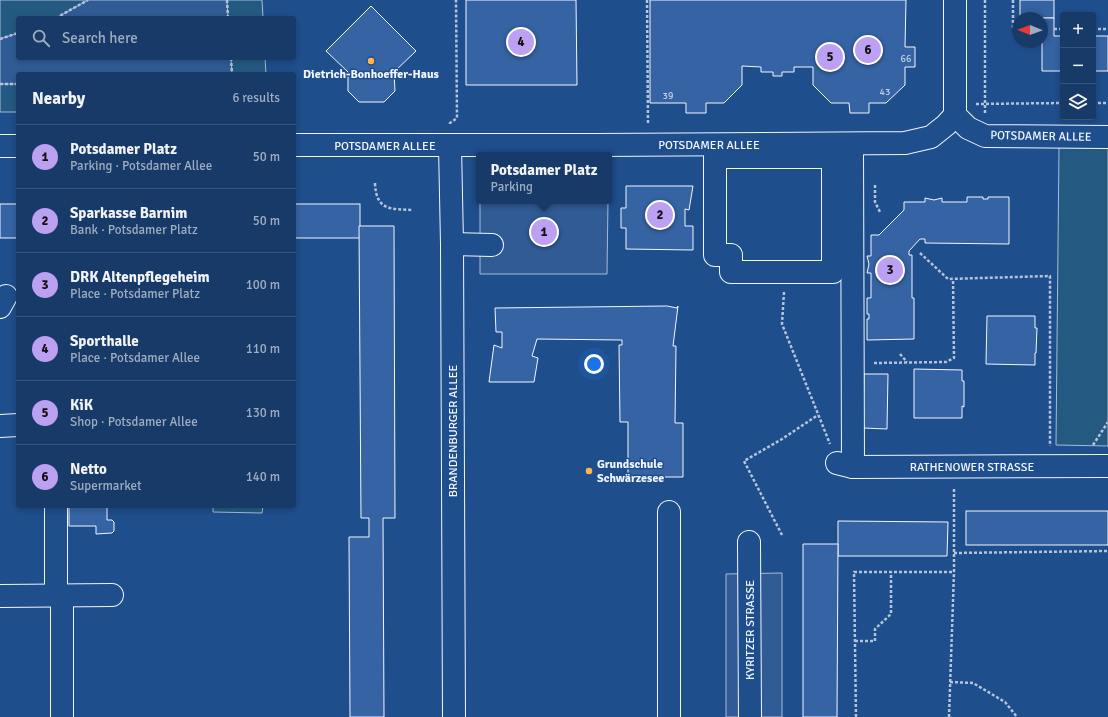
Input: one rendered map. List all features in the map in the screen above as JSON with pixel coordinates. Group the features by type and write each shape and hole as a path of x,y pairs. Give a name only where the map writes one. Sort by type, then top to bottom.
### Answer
{"street":[{"path":"955,0 955,109"},
{"name":"POTSDAMER ALLEE","path":"296,145 450,146 905,143 931,137 946,126 955,109 968,128 985,136 1108,137"},
{"path":"845,465 853,363 852,144"},
{"path":"0,146 16,146"},
{"name":"BRANDENBURGER ALLEE","path":"450,146 452,244 454,717"},
{"path":"833,156 833,272 785,272 731,272 731,255 715,256 715,157 833,156"},
{"path":"452,244 492,245"},
{"path":"0,426 16,425"},
{"name":"RATHENOWER STRASSE","path":"845,465 1108,466"},
{"path":"56,508 62,717"},
{"path":"669,512 670,717"},
{"name":"KYRITZER STRASSE","path":"749,542 750,717"},
{"path":"0,596 112,595"}],"path":[{"path":"60,16 88,0"},
{"path":"227,0 228,16"},
{"path":"450,146 450,123 457,118 456,0"},
{"path":"647,0 648,145"},
{"path":"985,0 985,136"},
{"path":"1013,0 1013,12"},
{"path":"1054,29 1060,29"},
{"path":"1096,29 1108,29"},
{"path":"0,39 16,35"},
{"path":"231,60 232,72"},
{"path":"0,84 16,84"},
{"path":"955,109 985,104 1060,103"},
{"path":"1096,103 1108,103"},
{"path":"875,180 875,202 880,212"},
{"path":"375,183 375,194 381,205 389,209 413,210"},
{"path":"920,253 948,279 1050,276 1050,466"},
{"path":"785,272 782,324 818,415 845,465"},
{"path":"853,363 946,362 954,358 953,279"},
{"path":"900,354 907,362"},
{"path":"782,535 744,461 782,440 818,415"},
{"path":"949,717 954,572 954,489"},
{"path":"954,553 1108,551"},
{"path":"856,717 854,572 954,572"},
{"path":"855,641 875,641 875,629 891,614 891,572"},
{"path":"950,682 973,682 1005,702 1017,717"}],"shaded area":[{"path":"0,0 262,0 263,16 16,16 16,60 265,60 266,72 16,72 16,112 0,112"},
{"path":"88,0 227,0 228,16 60,16"},
{"path":"16,34 16,60 231,60 232,72 16,72 16,84 0,84 0,39"},
{"path":"1059,147 1108,147 1108,446 1056,445"},
{"path":"480,204 608,204 607,274 480,274"},
{"path":"213,508 263,508 262,513 213,512"},
{"path":"782,573 782,717 726,717 726,574"}],"building":[{"path":"466,0 576,0 577,85 466,85"},
{"path":"650,0 906,0 905,47 915,47 915,67 905,67 905,85 886,103 869,103 869,113 850,113 849,103 831,103 813,85 813,67 794,67 794,72 782,72 782,76 773,76 773,72 761,72 761,67 742,66 742,85 724,103 706,103 706,113 686,113 686,103 650,103"},
{"path":"1020,0 1054,0 1054,18 1048,18 1048,12 1020,12"},
{"name":"Dietrich-Bonhoeffer-Haus","path":"371,6 416,51 394,72 395,91 384,102 359,102 348,91 348,72 326,51"},
{"path":"1048,18 1054,18 1054,36 1060,36 1060,71 1042,71 1042,48 1048,48"},
{"path":"1096,36 1108,36 1108,71 1096,71"},
{"path":"626,186 693,186 689,210 685,209 685,226 693,226 693,250 626,249 626,228 621,228 621,208 626,208"},
{"path":"967,197 983,197 983,199 988,199 988,197 1009,197 1009,244 925,243 925,239 920,239 909,251 909,255 912,255 914,339 867,340 867,319 869,319 869,314 867,314 867,298 871,298 871,273 867,273 869,264 867,256 871,256 871,235 879,235 904,210 904,202 925,202 925,198 934,200 942,198 942,202 967,202"},
{"path":"0,204 16,204 16,238 0,238"},
{"path":"296,204 360,204 360,238 296,238"},
{"path":"359,226 394,226 395,518 383,518 384,717 350,717 349,537 369,537 369,518 361,518"},
{"path":"667,306 677,308 678,306 673,346 676,346 675,423 683,423 683,477 628,477 628,422 620,422 619,345 622,345 622,340 537,339 532,356 538,358 534,382 489,382 494,345 502,348 502,332 496,332 495,308"},
{"path":"987,316 1035,316 1035,328 1037,328 1035,365 986,364"},
{"path":"914,369 962,370 962,381 964,381 964,407 962,406 962,418 914,418"},
{"path":"864,374 888,374 887,429 863,428"},
{"path":"69,508 107,508 107,520 112,520 114,522 114,531 112,533 96,534 96,526 69,526"},
{"path":"966,511 1108,511 1108,545 966,545"},
{"path":"838,521 948,522 947,556 838,556"},
{"path":"803,544 838,544 837,717 803,717"}],"place":[{"name":"Sporthalle","path":"521,42"},
{"name":"Netto","path":"868,50"},
{"name":"KiK","path":"830,57"},
{"name":"Dietrich-Bonhoeffer-Haus","path":"371,61"},
{"name":"Sparkasse Barnim","path":"660,215"},
{"name":"Potsdamer Platz","path":"544,232"},
{"name":"DRK Altenpflegeheim","path":"890,270"},
{"name":"Grundschule Schwärzesee","path":"589,471"}]}
